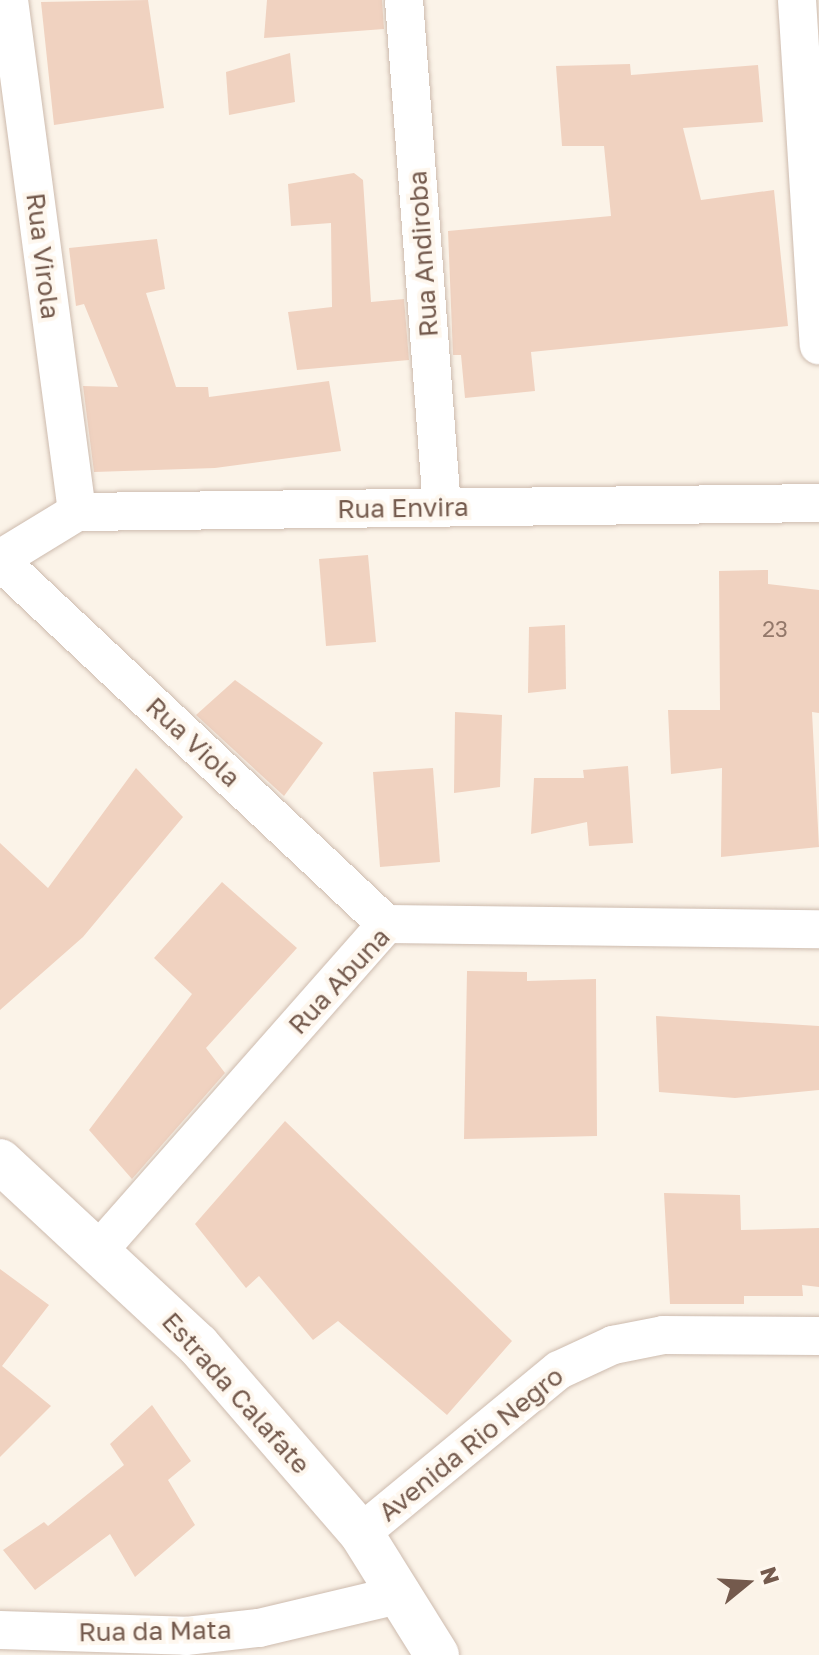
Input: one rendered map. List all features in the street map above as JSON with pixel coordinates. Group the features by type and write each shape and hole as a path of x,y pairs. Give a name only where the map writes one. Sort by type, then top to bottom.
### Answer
{"street":[{"name":"Rua Virola","path":"9,0 77,512"},
{"name":"Rua Andiroba","path":"404,0 442,508"},
{"path":"797,0 819,345"},
{"name":"Rua Envira","path":"77,512 819,503"},
{"path":"0,560 77,512"},
{"name":"Rua Viola","path":"0,560 386,924"},
{"name":"Rua Abuna","path":"99,1250 386,924 819,929"},
{"name":"Estrada Calafate","path":"0,1161 198,1345 361,1533 402,1594 437,1655"},
{"name":"Avenida Rio Negro","path":"361,1533 559,1370 613,1345 663,1335 819,1336"},
{"name":"Rua da Mata","path":"0,1630 186,1636 259,1628 402,1594"}],"building":[{"path":"148,0 164,108 54,125 41,2"},
{"path":"267,0 382,0 384,29 264,38"},
{"path":"290,53 295,102 229,115 226,72"},
{"path":"630,64 631,75 758,65 763,122 683,128 701,200 774,190 788,326 531,352 535,391 465,398 461,355 453,355 448,231 611,216 604,146 562,146 556,66"},
{"path":"354,173 363,180 371,302 404,299 409,360 297,370 288,312 332,307 331,223 291,226 288,184"},
{"path":"157,239 165,289 146,293 176,387 208,387 209,397 329,381 341,451 215,468 94,472 83,386 118,387 84,304 76,306 69,248"},
{"path":"368,555 376,642 326,646 319,559"},
{"path":"768,570 768,584 819,590 819,713 812,712 819,847 721,857 722,768 671,774 668,710 720,710 719,571"},
{"path":"565,625 566,689 528,693 529,627"},
{"path":"235,680 323,743 284,796 196,715"},
{"path":"455,712 502,715 500,787 454,793"},
{"path":"628,766 633,843 589,846 587,822 531,834 534,778 584,778 583,770"},
{"path":"136,768 183,817 83,937 0,1010 0,843 48,888"},
{"path":"433,768 440,862 380,867 373,772"},
{"path":"222,882 297,948 206,1048 225,1073 132,1179 89,1130 192,994 154,958"},
{"path":"467,971 527,972 527,981 596,979 597,1136 464,1139"},
{"path":"656,1016 819,1026 819,1090 735,1098 659,1092"},
{"path":"285,1121 512,1341 447,1415 338,1321 313,1340 259,1276 246,1288 195,1224"},
{"path":"664,1193 740,1195 741,1230 819,1228 819,1287 802,1285 803,1296 744,1296 744,1304 670,1304"},
{"path":"0,1269 49,1305 2,1366 51,1406 0,1457"},
{"path":"152,1405 191,1461 168,1480 195,1525 135,1577 110,1534 35,1590 3,1550 44,1522 48,1526 124,1465 110,1444"}]}
